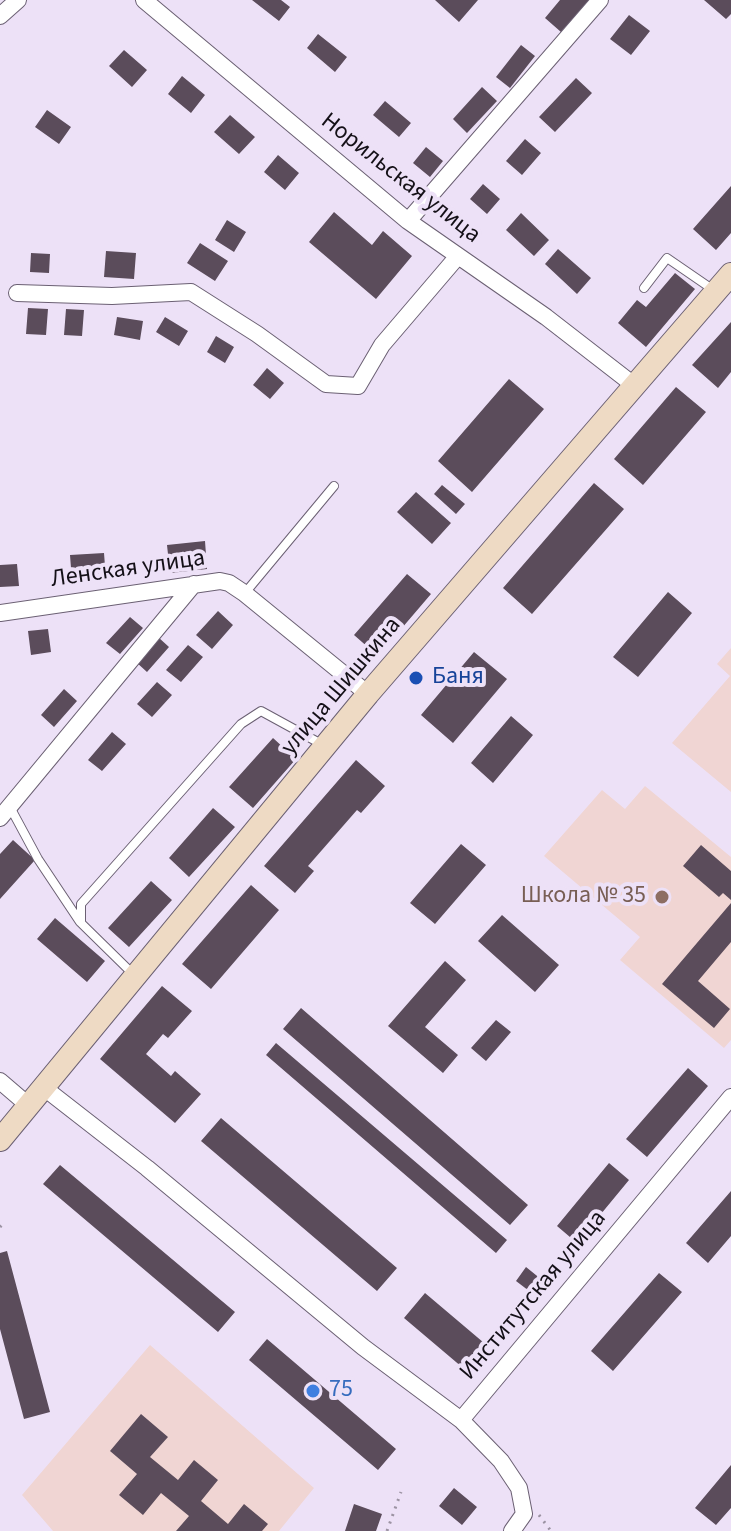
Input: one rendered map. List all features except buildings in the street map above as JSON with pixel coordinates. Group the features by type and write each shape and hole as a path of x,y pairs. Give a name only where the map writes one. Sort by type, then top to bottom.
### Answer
{"main road":[{"name":"улица Шишкина","path":"0,1140 368,694 731,274"}],"street":[{"path":"0,16 18,0"},
{"name":"Норильская улица","path":"144,0 408,221 546,317 635,386"},
{"path":"408,221 600,0"},
{"path":"17,293 112,296 191,292 257,334 326,384 358,386 382,345 458,256"},
{"name":"Ленская улица","path":"0,613 220,581 244,593 368,694"},
{"path":"5,812 194,584"},
{"path":"0,1081 28,1105"},
{"path":"43,1087 147,1168 352,1338 461,1420 501,1461 519,1488 524,1514 512,1531"},
{"name":"Институтская улица","path":"461,1420 731,1097"}],"lane":[{"path":"644,288 667,258 715,292"},
{"path":"244,593 334,486"},
{"path":"81,923 81,904 241,724 261,711 325,746"},
{"path":"5,812 81,923 136,977"}],"path":[{"path":"387,1531 401,1492"}],"shaded area":[{"path":"731,648 731,792 672,743 730,676 717,664"},
{"name":"Школа № 35","path":"645,786 731,857 731,1040 724,1048 620,960 640,937 544,856 602,790 625,809"},
{"path":"150,1345 314,1488 279,1531 53,1531 22,1495"}],"place":[{"name":"Баня","path":"416,678"},
{"name":"Школа № 35","path":"662,897"},
{"name":"75","path":"313,1391"}]}
